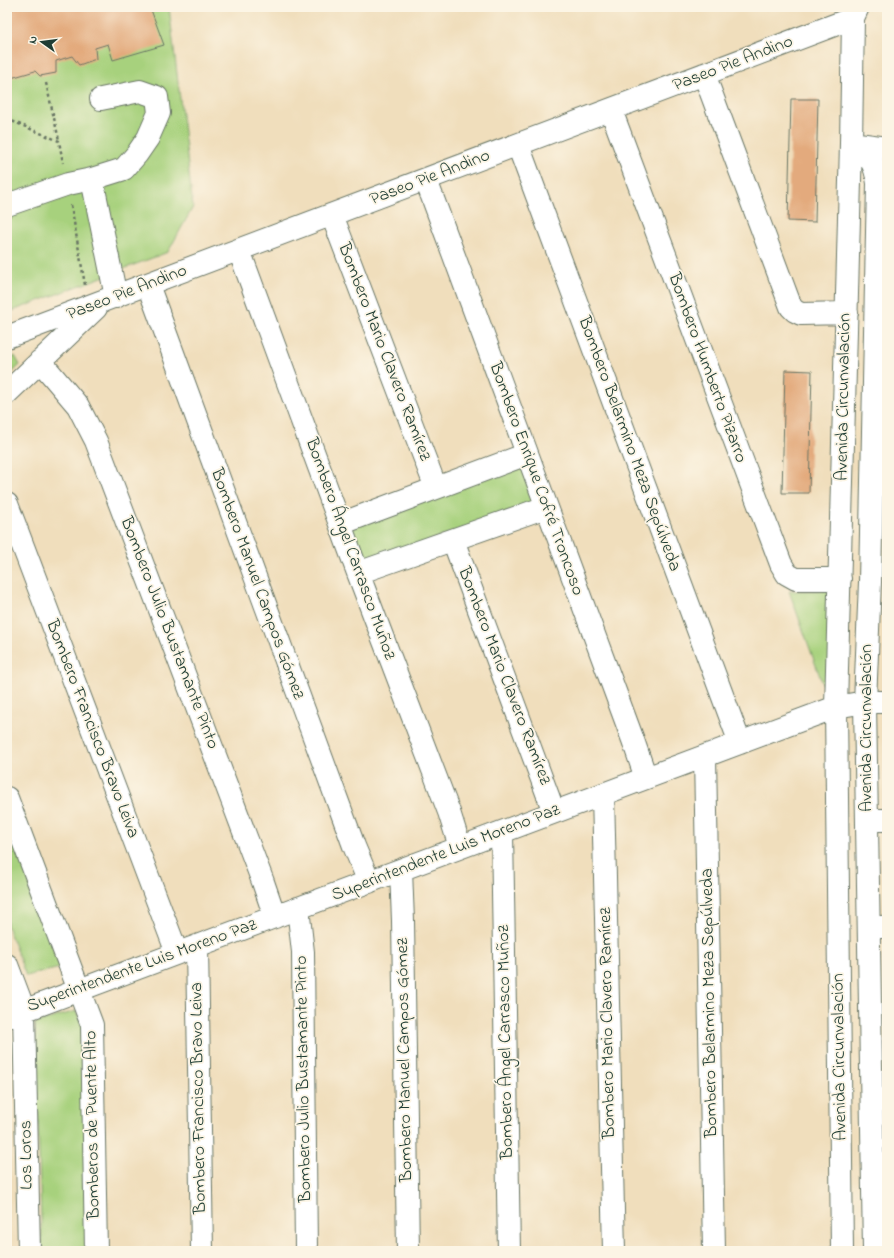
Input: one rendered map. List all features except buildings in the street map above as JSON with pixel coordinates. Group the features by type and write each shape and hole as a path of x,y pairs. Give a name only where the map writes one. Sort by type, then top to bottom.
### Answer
{"street":[{"name":"Paseo Pie Andino","path":"7,337 611,110 855,13"},
{"name":"Avenida Circunvalación","path":"842,1251 836,707 855,13"},
{"path":"704,74 791,307 801,314 847,313"},
{"path":"7,205 68,184 92,179 124,169 148,138 159,113 157,97 140,91 101,99"},
{"name":"Bombero Humberto Pizarro","path":"611,110 781,564 787,574 796,579 840,579"},
{"name":"Avenida Circunvalación","path":"851,143 860,148 866,154 876,169 882,260 881,370 865,702 877,820 878,927 874,1251"},
{"path":"851,143 887,148"},
{"name":"Bombero Belarmino Meza Sepúlveda","path":"518,145 740,743"},
{"path":"7,394 40,361 108,300 92,179"},
{"name":"Bombero Enrique Cofré Troncoso","path":"426,180 646,778"},
{"name":"Bombero Mario Clavero Ramírez","path":"332,215 436,488"},
{"name":"Bombero Ángel Carrasco Muñoz","path":"239,250 358,573 449,812 460,847"},
{"name":"Bombero Manuel Campos Gómez","path":"148,285 354,846 369,882"},
{"name":"Bombero Julio Bustamante Pinto","path":"40,361 78,406 96,441 263,882 274,917"},
{"path":"340,524 527,454"},
{"name":"Bombero Francisco Bravo Leiva","path":"7,504 187,950 202,1251"},
{"path":"358,573 546,507"},
{"name":"Bombero Mario Clavero Ramírez","path":"453,540 554,812"},
{"name":"Superintendente Luis Moreno Paz","path":"16,1014 836,707 865,702 887,702"},
{"name":"Bombero Belarmino Meza Sepúlveda","path":"705,756 714,1251"},
{"name":"Bombero Mario Clavero Ramírez","path":"603,794 614,1251"},
{"name":"Bomberos de Puente Alto","path":"7,798 92,1025 96,1251"},
{"name":"Bombero Ángel Carrasco Muñoz","path":"502,832 509,1251"},
{"name":"Bombero Manuel Campos Gómez","path":"401,870 408,1251"},
{"name":"Bombero Julio Bustamante Pinto","path":"298,908 303,952 306,1251"},
{"name":"Los Loros","path":"7,966 16,1014 29,1251"}],"path":[{"path":"46,83 59,141"}],"green space":[{"path":"7,7 169,7 193,207 168,252 7,313"},
{"path":"15,356 20,365 7,378 7,360"},
{"path":"524,463 537,502 362,565 349,528"},
{"path":"831,590 833,683 823,685 789,591"},
{"path":"7,820 60,968 26,976 7,926"},
{"path":"76,1011 86,1033 88,1251 42,1251 35,1023"}]}
